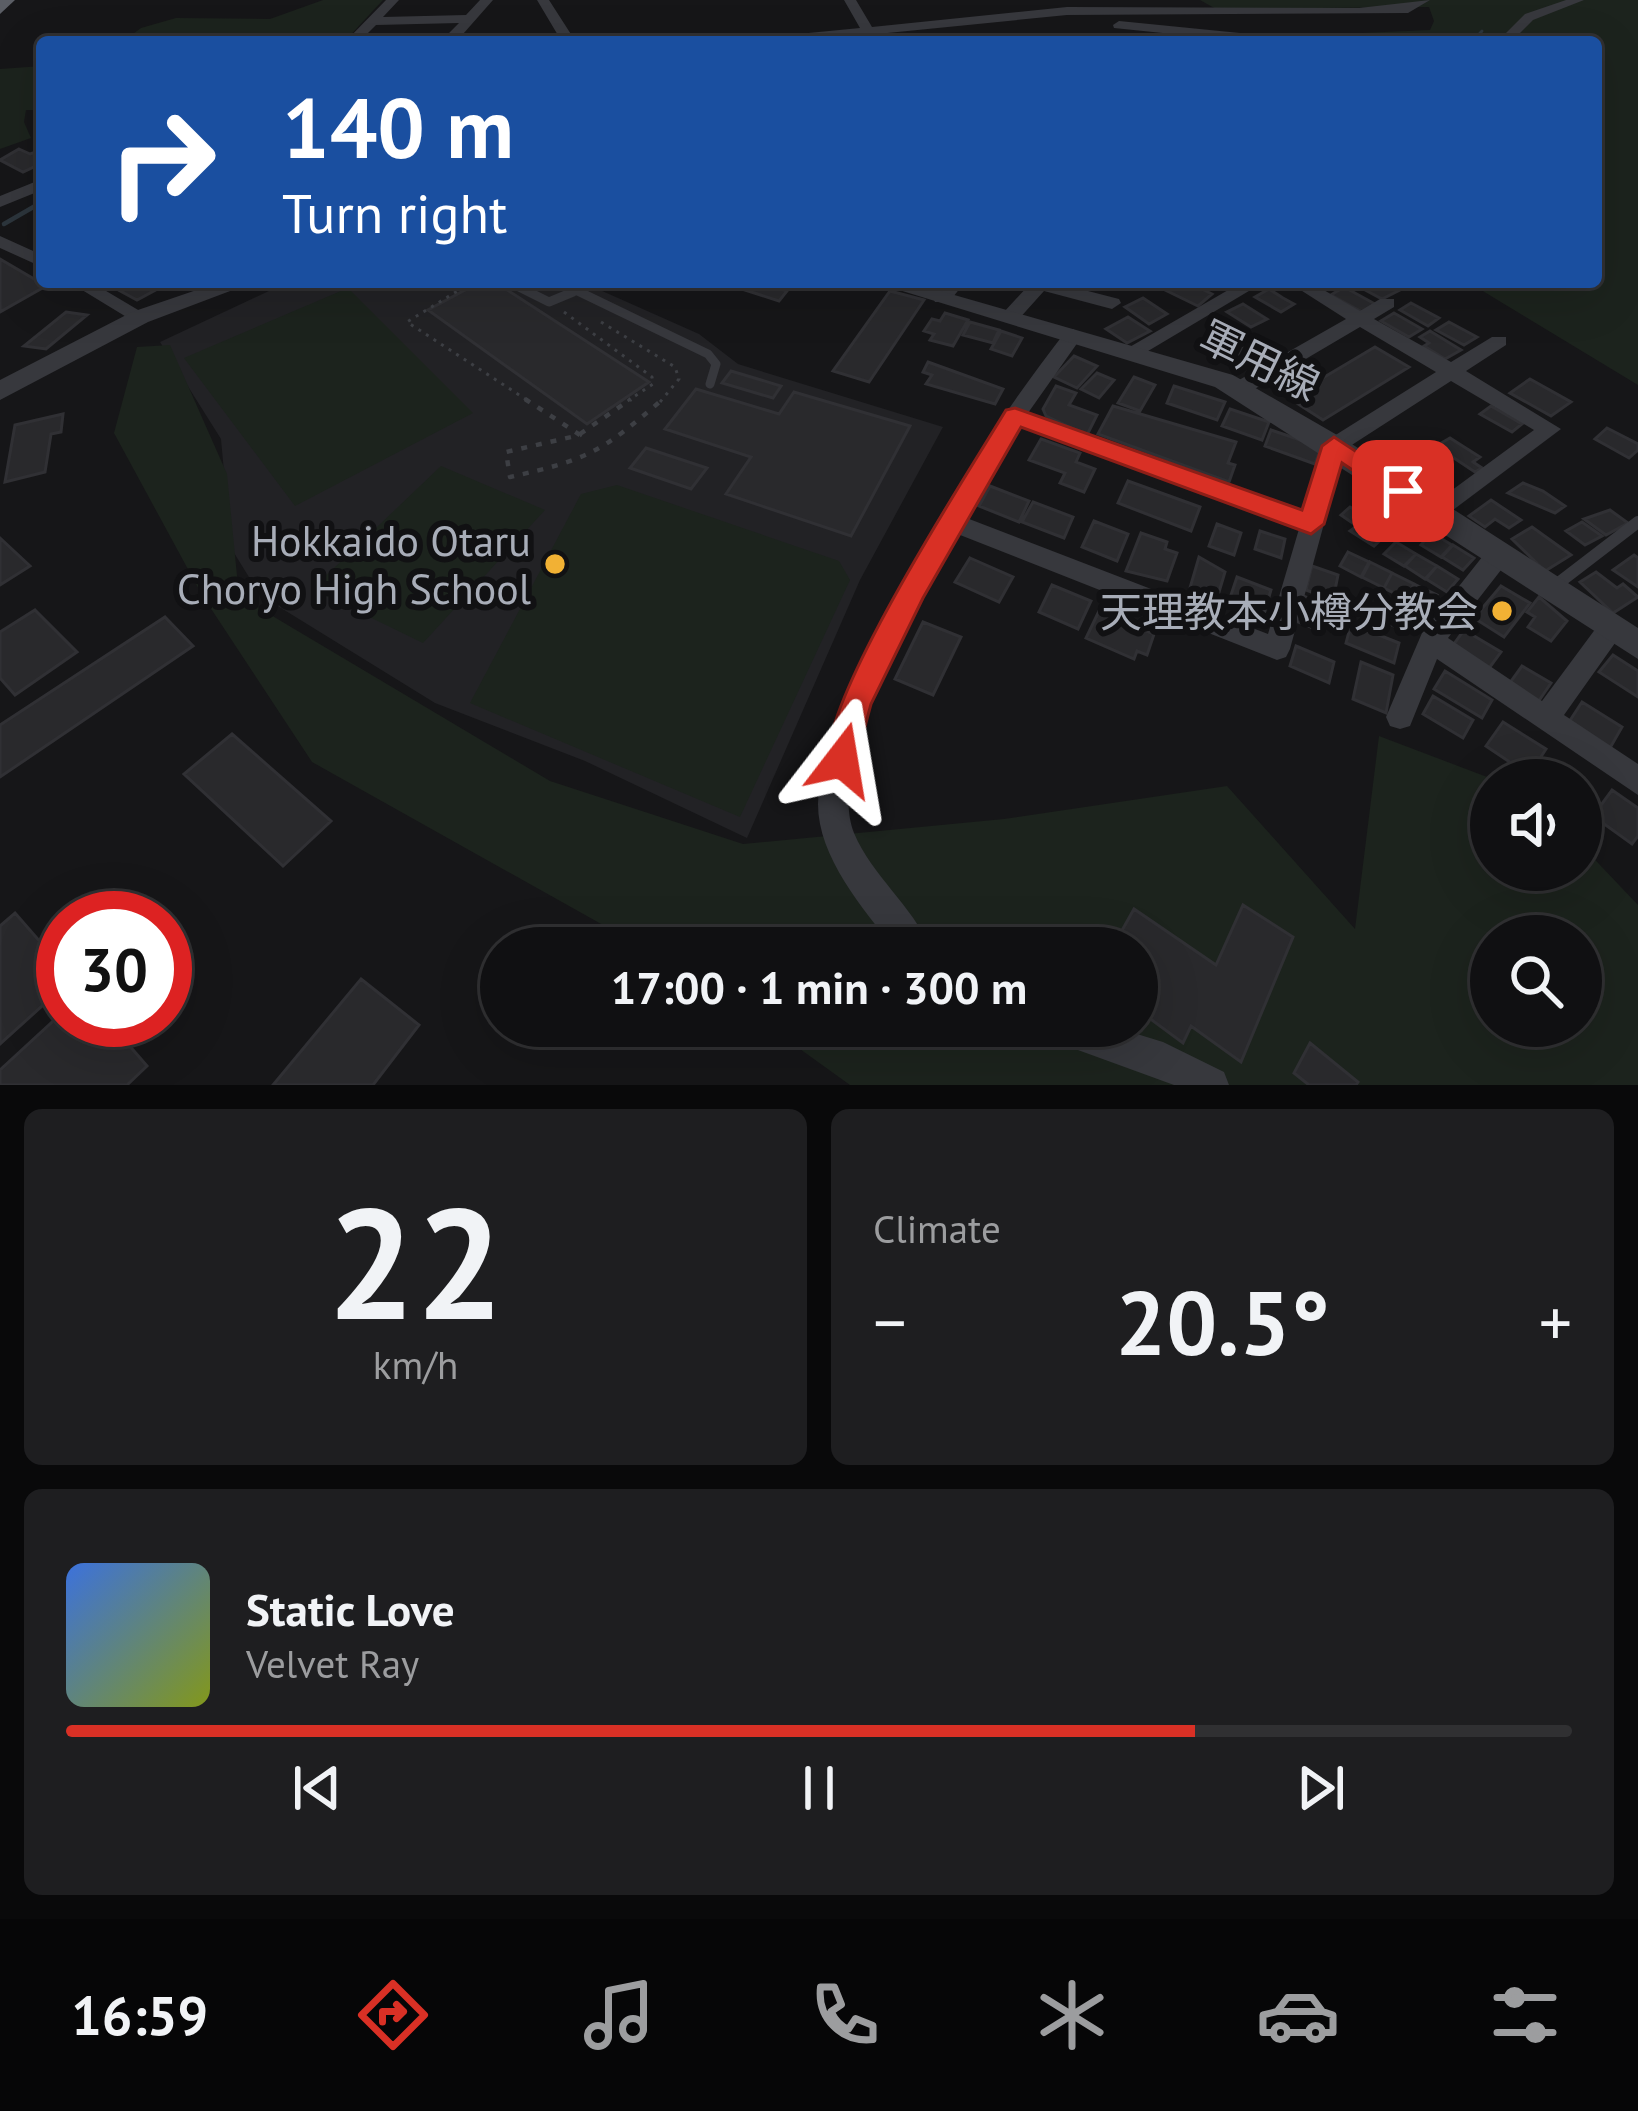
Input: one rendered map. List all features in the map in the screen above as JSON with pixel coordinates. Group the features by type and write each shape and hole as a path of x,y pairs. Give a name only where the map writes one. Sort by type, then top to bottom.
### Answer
{"highway":[{"path":"0,8 5,0"}],"street":[{"path":"359,36 393,0"},
{"path":"450,36 488,0"},
{"path":"543,0 565,36"},
{"path":"850,0 866,27"},
{"path":"986,0 1000,36"},
{"path":"838,36 866,27 995,16 1359,12 1408,9 1424,0"},
{"path":"1510,36 1529,17 1578,0"},
{"path":"1088,14 1128,28 1183,36"},
{"path":"375,21 471,19"},
{"path":"0,202 36,187"},
{"path":"0,241 36,255"},
{"path":"89,288 140,316"},
{"path":"0,391 140,316 225,288"},
{"path":"1010,317 1034,288"},
{"path":"1056,288 1112,303"},
{"path":"1131,352 1244,288"},
{"path":"1307,288 1550,429 1437,513"},
{"name":"軍用線","path":"949,290 1010,317 1197,369 1239,389 1638,645"},
{"path":"1239,389 1387,303"},
{"path":"900,927 848,850 833,806 856,703 952,522 1015,416 1073,335"},
{"path":"952,522 1276,649 1334,446 1499,341"},
{"path":"1015,416 1311,524"},
{"path":"1400,717 1431,641 1499,554"},
{"path":"1545,719 1611,628"},
{"path":"1431,641 1638,781"},
{"path":"1122,1047 1163,1060 1211,1085"}],"lane":[{"path":"521,288 550,302 572,292"},
{"path":"567,288 708,354 716,364 710,384"},
{"path":"1551,588 1638,522"}],"path":[{"path":"460,288 412,313 407,322 580,435"},
{"path":"550,302 652,377 653,384 580,435 506,452 510,477 574,463 603,450 673,391 679,379 675,367 600,321"}],"shaded area":[{"path":"323,0 383,0 350,36 130,36 176,18 270,19"},
{"path":"1200,0 1638,0 1638,385 1478,288 1602,288 1602,36 1346,36 1339,34 1430,30 1434,21 1429,7 1216,9"},
{"path":"36,66 36,110 26,110 24,122 31,138 0,149 0,69"},
{"name":"Hokkaido Otaru Choryo High School","path":"275,288 596,288 699,334 738,364 943,427 860,580 747,838 585,761 435,703 260,595 231,548 221,439 160,342"},
{"path":"348,288 473,413 295,506 184,358"},
{"path":"170,345 227,474 239,596 550,781 743,844 1004,819 1227,786 1355,929 1379,736 1470,771 1470,891 1602,891 1602,867 1638,905 1638,1085 850,1085 797,1047 1158,1047 1158,927 607,927 312,762 202,595 114,433 137,347"},
{"path":"441,466 545,510 423,643 312,589"},
{"path":"617,485 839,561 850,580 740,817 470,703 581,494"}],"building":[{"path":"19,149 36,152 36,166 23,172 0,160"},
{"path":"0,259 36,280 36,288 42,288 0,312"},
{"path":"115,288 159,288 137,300"},
{"path":"469,288 504,288 649,382 587,424 428,310"},
{"path":"778,288 787,291 779,301 745,290"},
{"path":"1161,288 1200,288 1212,294 1198,306"},
{"path":"1346,288 1375,304 1362,312 1331,295"},
{"path":"1362,288 1398,291 1382,299"},
{"path":"1269,289 1294,304 1281,312 1255,297"},
{"path":"890,291 924,300 869,382 833,371"},
{"path":"1143,298 1167,314 1149,324 1125,307"},
{"path":"1411,303 1439,318 1428,326 1400,310"},
{"path":"1243,304 1267,319 1251,327 1227,312"},
{"path":"66,312 87,315 46,349 24,346"},
{"path":"945,313 968,320 953,346 930,340 934,334 924,331 932,319 940,321"},
{"path":"1394,313 1422,329 1409,337 1381,321"},
{"path":"1128,317 1150,331 1127,343 1106,329"},
{"path":"970,322 999,330 993,343 963,335"},
{"path":"1449,322 1477,337 1464,345 1436,330"},
{"path":"1001,331 1022,338 1012,356 991,349"},
{"path":"1430,331 1461,350 1445,359 1424,346 1429,343 1420,337"},
{"path":"1243,340 1262,354 1241,363 1222,349"},
{"path":"1375,347 1409,367 1323,420 1289,398"},
{"path":"1074,356 1097,366 1077,388 1054,377"},
{"path":"928,362 1003,389 995,404 926,384 932,375 923,372"},
{"path":"731,371 781,386 773,398 722,383"},
{"path":"1097,373 1114,380 1099,398 1081,389"},
{"path":"1134,377 1155,385 1140,411 1118,403"},
{"path":"1530,379 1571,402 1551,416 1510,393"},
{"path":"1056,386 1076,393 1069,405 1097,415 1087,435 1046,416 1043,409"},
{"path":"1174,386 1225,402 1217,420 1167,403"},
{"path":"696,389 779,414 794,392 910,426 851,536 726,494 751,457 665,429"},
{"path":"1113,406 1236,442 1228,463 1235,465 1229,482 1098,434"},
{"path":"1491,406 1522,424 1512,432 1480,414"},
{"path":"1230,409 1269,422 1262,440 1222,426"},
{"path":"63,414 61,432 51,434 45,472 5,482 15,425"},
{"path":"1607,428 1638,444 1638,450 1629,458 1595,439"},
{"path":"1271,430 1321,447 1315,464 1265,446"},
{"path":"1450,438 1480,457 1473,462 1482,468 1475,472 1436,446"},
{"path":"1041,439 1080,453 1076,462 1095,469 1084,492 1060,483 1065,473 1029,460"},
{"path":"646,448 707,468 691,489 630,468"},
{"path":"1128,481 1200,507 1191,531 1118,503"},
{"path":"1523,483 1565,506 1555,513 1508,493"},
{"path":"990,486 1029,501 1019,522 979,506"},
{"path":"1491,500 1521,520 1509,528 1495,519 1485,527 1469,516"},
{"path":"1033,502 1073,517 1064,538 1022,522"},
{"path":"1350,507 1390,531 1374,546 1350,531 1357,526 1341,515"},
{"path":"1406,509 1431,527 1416,537 1390,518"},
{"path":"1610,510 1628,523 1606,535 1584,519"},
{"path":"1094,521 1128,534 1117,561 1082,547"},
{"path":"1582,522 1602,536 1585,545 1566,531"},
{"path":"1217,524 1241,533 1234,555 1209,546"},
{"path":"1532,527 1571,555 1545,571 1512,539"},
{"path":"1260,531 1285,539 1281,558 1255,549"},
{"path":"1141,533 1167,542 1165,549 1177,553 1167,581 1126,571"},
{"path":"1432,533 1452,545 1441,557 1421,545"},
{"path":"0,538 30,566 0,585"},
{"path":"1396,542 1416,554 1404,566 1384,554"},
{"path":"1453,545 1474,558 1463,570 1442,557"},
{"path":"1348,552 1369,562 1361,577 1340,566"},
{"path":"1416,554 1437,566 1425,579 1405,566"},
{"path":"1634,555 1638,558 1638,587 1613,570"},
{"path":"1199,557 1225,572 1214,609 1187,598"},
{"path":"970,558 1013,577 999,602 955,582"},
{"path":"1370,562 1392,573 1384,588 1362,577"},
{"path":"1312,566 1338,575 1333,600 1306,590"},
{"path":"1437,566 1458,579 1447,592 1426,579"},
{"path":"1596,572 1638,597 1613,613 1580,582"},
{"path":"1392,573 1414,584 1406,599 1384,588"},
{"path":"1237,577 1271,590 1262,621 1227,607"},
{"path":"1414,584 1437,595 1429,611 1407,600"},
{"path":"1052,585 1091,601 1078,629 1039,612"},
{"name":"天理教本小樽分教会","path":"1501,586 1530,603 1504,637 1474,618"},
{"path":"1303,596 1330,607 1323,632 1296,621"},
{"path":"1380,597 1407,609 1400,629 1373,616"},
{"path":"1539,597 1567,621 1551,641 1528,627 1535,617 1527,612"},
{"path":"35,610 77,652 15,695 0,678 0,632"},
{"path":"1099,611 1154,634 1147,655 1137,651 1134,659 1086,638"},
{"path":"165,617 193,646 0,777 0,725"},
{"path":"923,622 961,637 933,695 895,679"},
{"path":"1351,624 1399,643 1394,663 1346,643"},
{"path":"1464,630 1501,652 1487,671 1451,648"},
{"path":"1296,646 1334,662 1329,683 1290,666"},
{"path":"1613,655 1638,671 1638,697 1599,672"},
{"path":"1361,662 1393,675 1386,713 1353,699"},
{"path":"1522,666 1551,683 1538,702 1509,684"},
{"path":"1445,671 1492,700 1482,718 1434,689"},
{"path":"1433,696 1473,720 1463,738 1423,714"},
{"path":"1582,702 1622,727 1610,748 1569,722"},
{"path":"1503,722 1546,749 1539,759 1505,759 1486,746"},
{"path":"232,734 331,821 283,866 184,774"},
{"path":"1612,790 1638,808 1638,836 1632,844 1602,822 1602,804"},
{"path":"1243,905 1293,937 1241,1062 1191,1026 1183,1043 1158,1025 1158,927 1124,927 1134,909 1216,965"},
{"path":"15,913 36,937 36,1011 0,1044 0,926"},
{"path":"361,979 419,1025 373,1085 273,1085"},
{"path":"36,1037 36,1047 130,1047 147,1066 127,1085 0,1085 0,1070"},
{"path":"1310,1043 1356,1085 1309,1085 1294,1073"}],"waterway":[{"path":"1477,36 1482,31"},
{"path":"4,224 36,205"}],"place":[{"name":"Hokkaido Otaru Choryo High School","path":"555,564"},
{"name":"天理教本小樽分教会","path":"1502,611"}],"route":[{"path":"842,760 846,728 856,703 912,592 1015,416 1311,524 1334,446 1403,491"}]}
